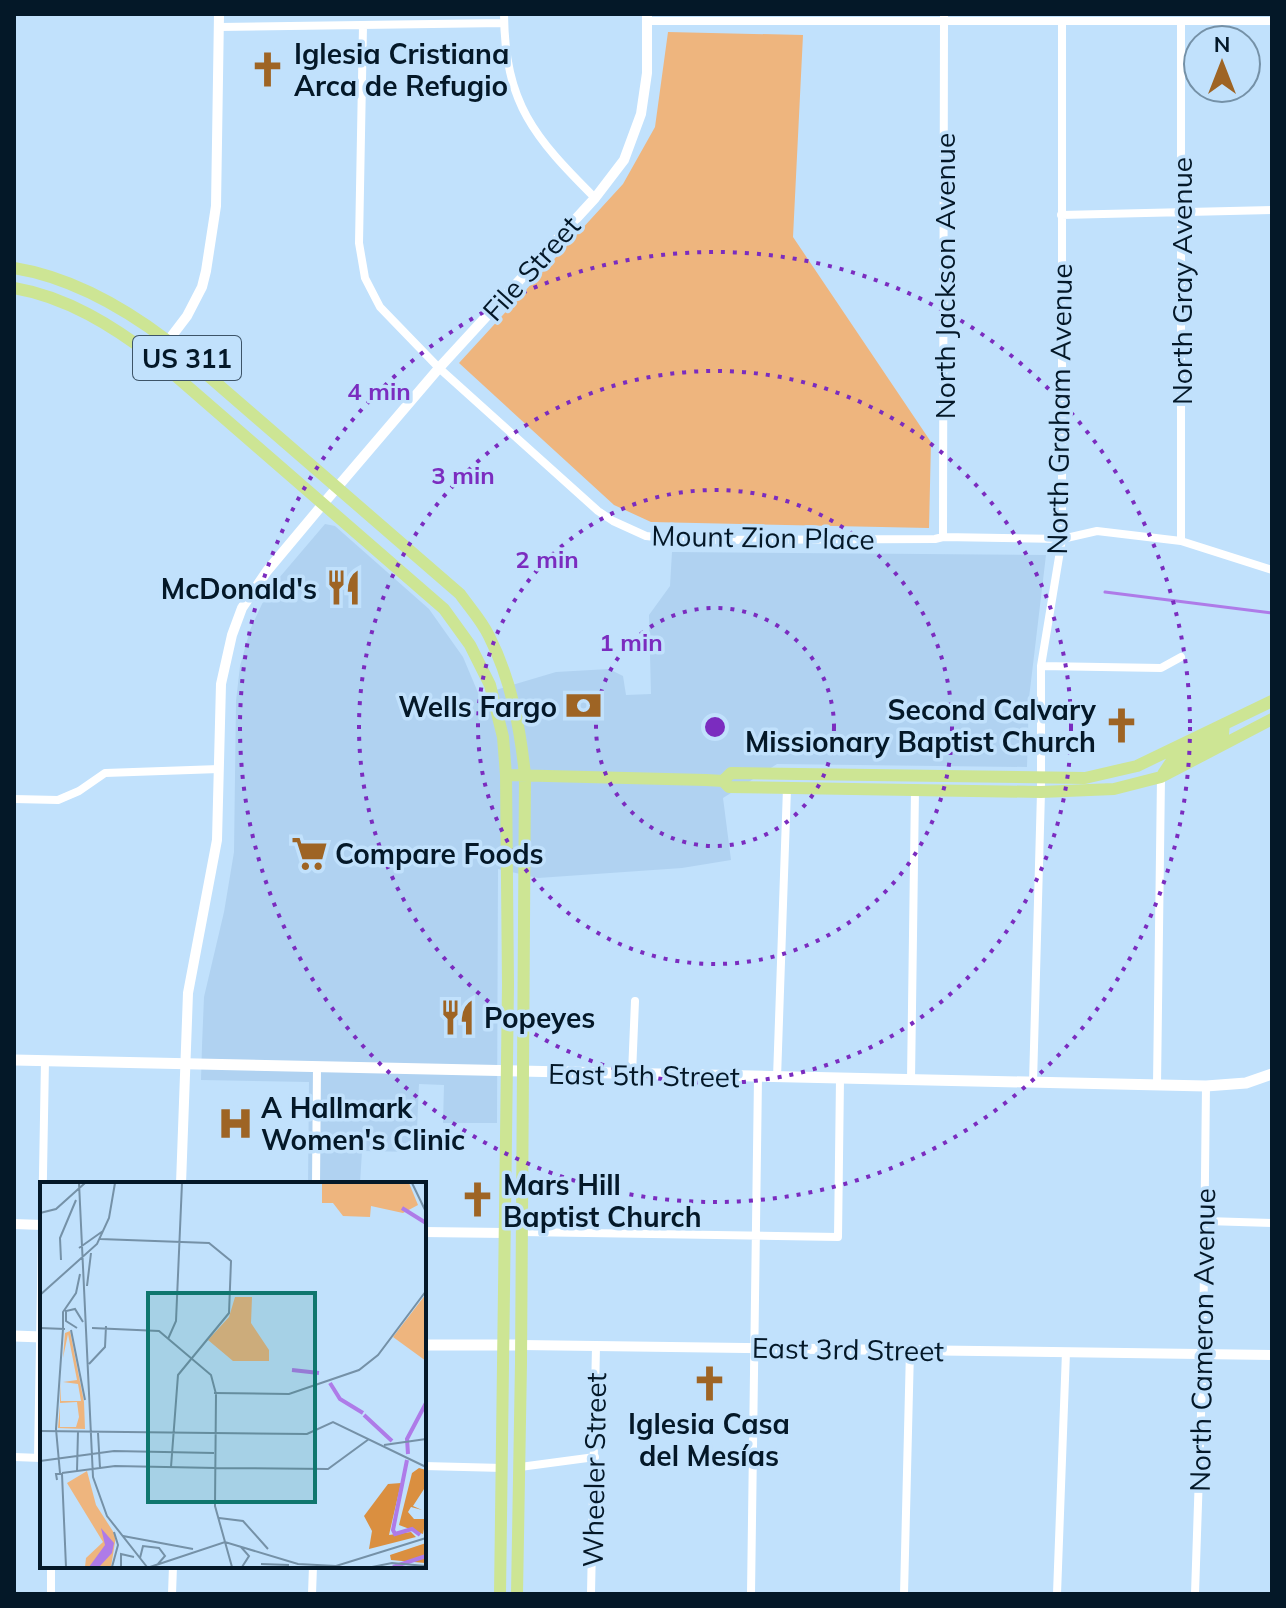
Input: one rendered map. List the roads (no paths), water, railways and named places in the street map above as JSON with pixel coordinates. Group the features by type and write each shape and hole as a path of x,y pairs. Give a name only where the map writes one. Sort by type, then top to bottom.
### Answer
{"main road":[{"name":"US 311","path":"14,268 86,291 138,318 460,594 488,634 511,695 521,732 525,775"},
{"name":"US 311","path":"14,288 49,296 126,336 444,609 470,645 490,685 503,737 506,775"},
{"path":"500,1594 505,1346 506,775 723,781 729,787 915,790 1041,785 1137,766 1272,701"},
{"path":"723,781 731,773 1114,789 1161,777 1272,719"},
{"path":"1161,777 1171,762 1223,734 1224,724"},
{"path":"517,1594 525,775"},
{"name":"East 5th Street","path":"14,1060 1206,1086 1246,1083 1272,1074"},
{"path":"14,1336 40,1337"},
{"name":"East 3rd Street","path":"426,1345 521,1345"}],"street":[{"path":"155,358 187,316 202,287 215,221 219,14"},
{"path":"647,17 1272,21"},
{"name":"File Street","path":"181,1182 184,1063 192,961 217,840 221,684 232,635 242,608 267,571 337,487 439,368 595,198 624,160 641,114 647,73 647,17"},
{"path":"219,27 363,26 504,18 509,64 523,112 542,142 595,198"},
{"name":"North Jackson Avenue","path":"943,537 944,18"},
{"name":"North Graham Avenue","path":"1033,1083 1041,666 1062,539 1062,21"},
{"name":"North Gray Avenue","path":"1181,21 1181,541"},
{"name":"Mount Zion Place","path":"363,26 358,189 361,261 365,278 380,307 439,368 613,521 646,536 682,540 1062,539 1097,531 1181,541 1272,570"},
{"path":"1061,215 1272,210"},
{"path":"1041,666 1161,668 1181,657"},
{"path":"14,799 58,800 79,791 105,773 219,769"},
{"path":"1157,1085 1161,777"},
{"path":"777,1078 787,788"},
{"path":"911,1080 915,790"},
{"path":"632,1074 635,1001"},
{"path":"42,1182 45,1060"},
{"path":"316,1182 317,1067"},
{"path":"751,1594 758,1077"},
{"path":"522,1232 838,1237 840,1079"},
{"name":"North Cameron Avenue","path":"1195,1594 1206,1221 1206,1086"},
{"path":"1206,1221 1272,1223"},
{"path":"14,1224 40,1225"},
{"path":"426,1232 505,1233"},
{"name":"East 3rd Street","path":"521,1345 1272,1355"},
{"name":"Wheeler Street","path":"591,1594 596,1346"},
{"path":"904,1594 910,1350"},
{"path":"1057,1594 1066,1352"},
{"path":"14,1457 40,1458"},
{"path":"520,1467 595,1457"},
{"path":"426,1466 503,1468"},
{"path":"51,1568 51,1594"},
{"path":"172,1594 173,1568"},
{"path":"312,1594 313,1568"}],"waterway":[{"path":"1105,592 1272,613"}],"place":[{"name":"Iglesia Cristiana Arca de Refugio","path":"268,69"},
{"name":"McDonald's","path":"343,588"},
{"name":"Wells Fargo","path":"583,706"},
{"name":"Second Calvary Missionary Baptist Church","path":"1122,725"},
{"name":"Compare Foods","path":"309,853"},
{"name":"Popeyes","path":"458,1017"},
{"name":"A Hallmark Women's Clinic","path":"235,1123"},
{"name":"Mars Hill Baptist Church","path":"477,1200"},
{"name":"Iglesia Casa del Mesías","path":"709,1383"}]}
